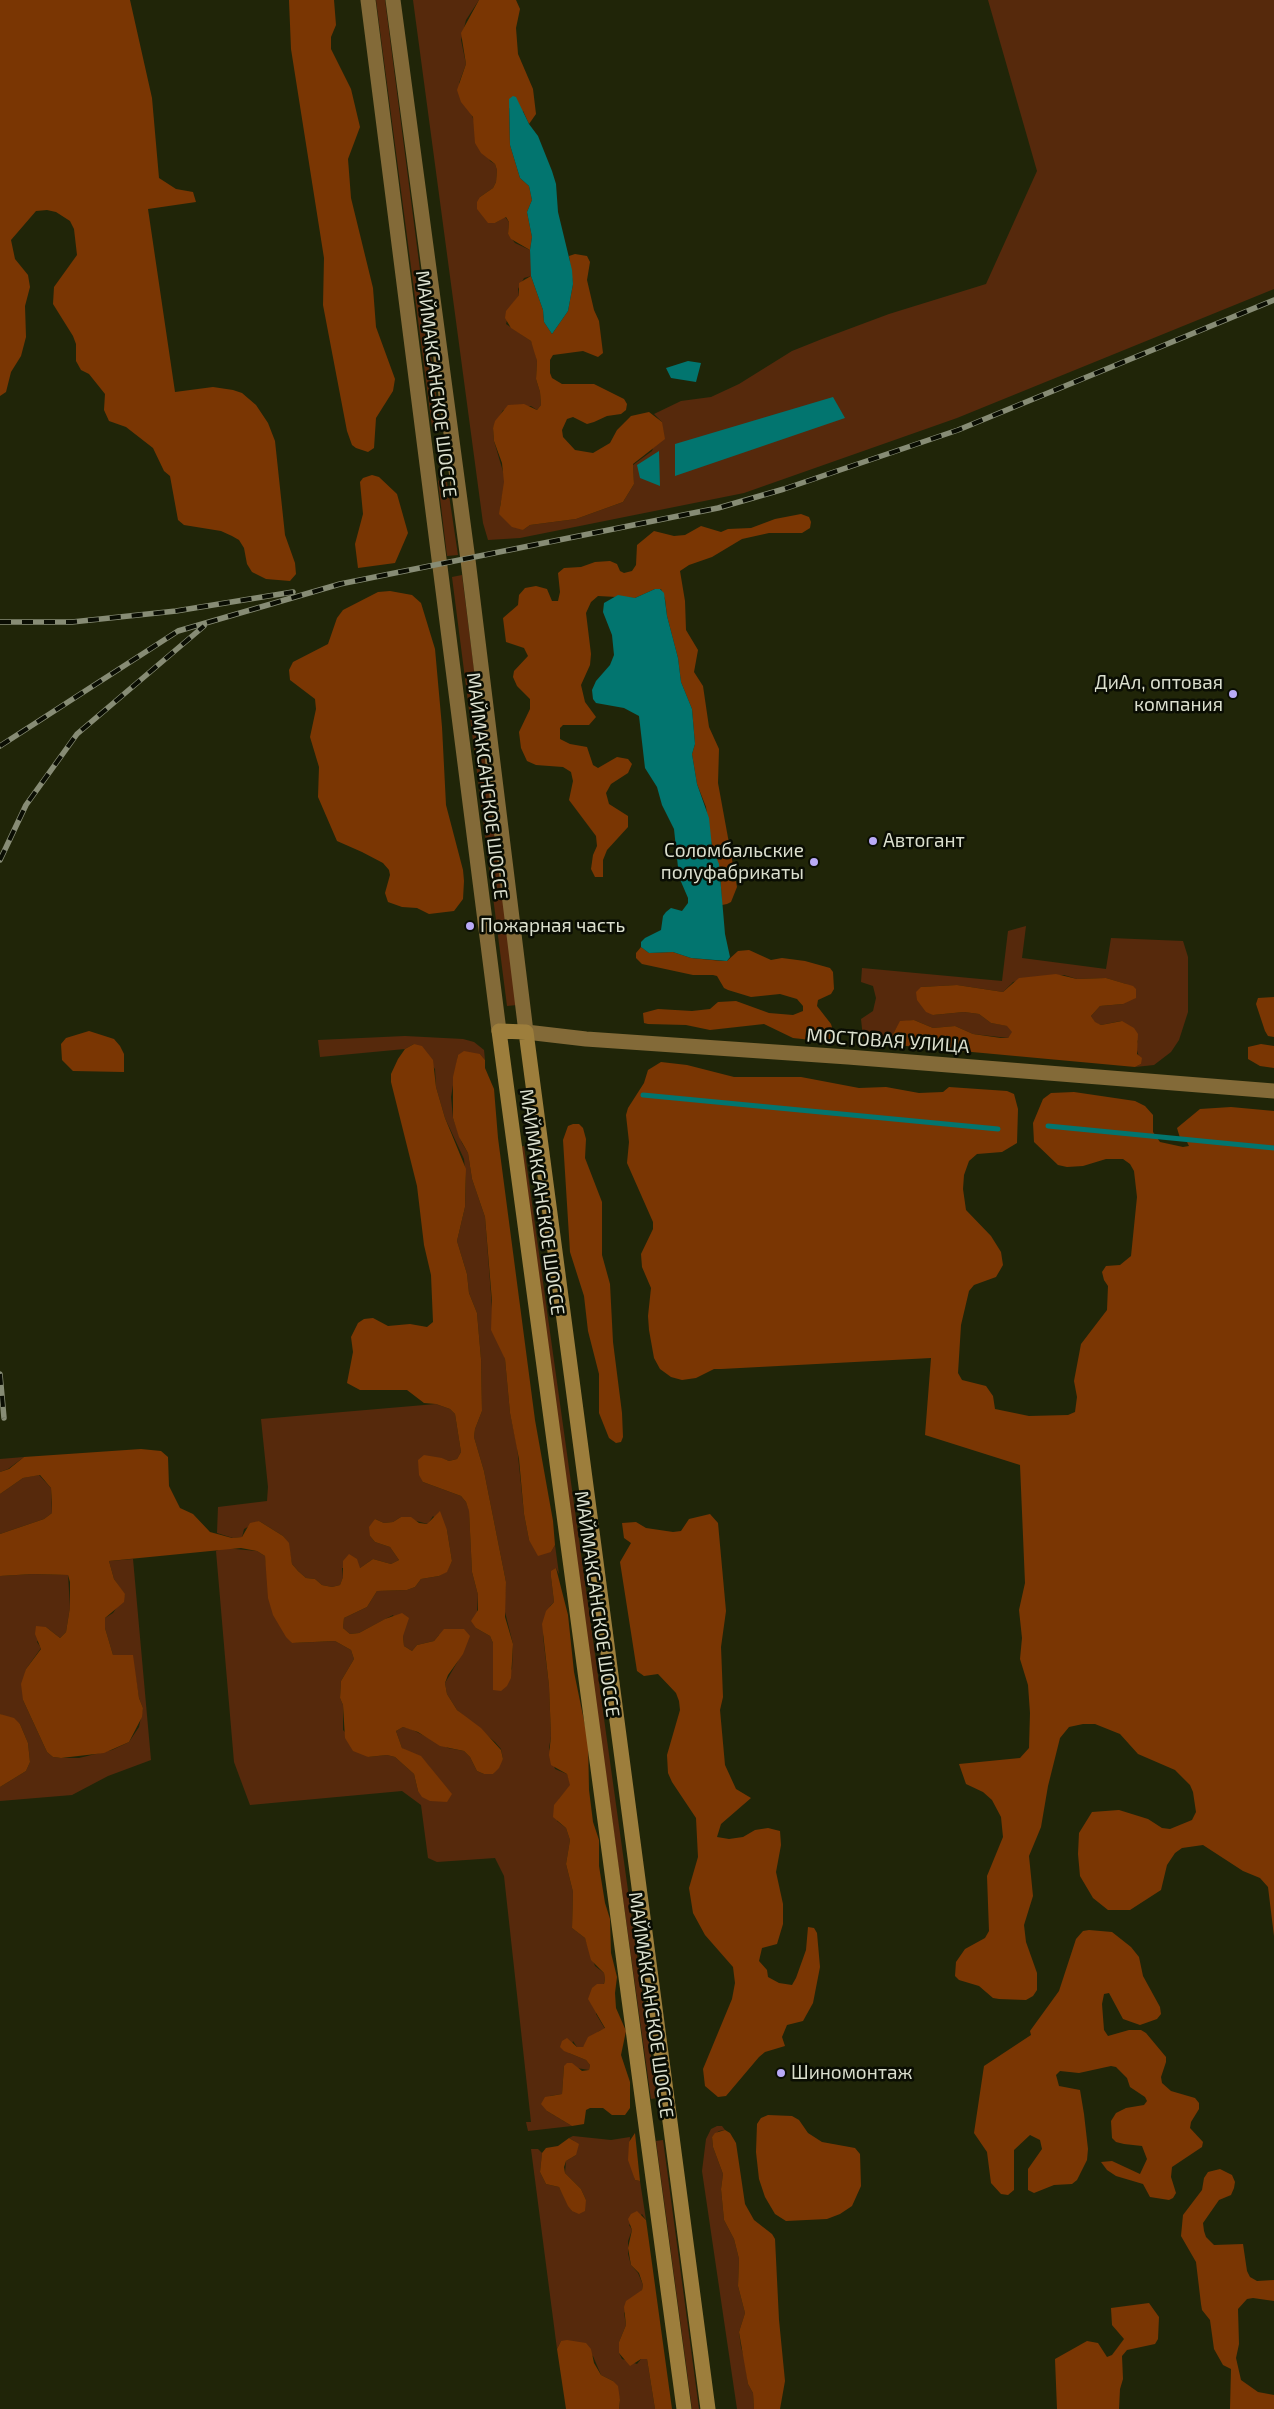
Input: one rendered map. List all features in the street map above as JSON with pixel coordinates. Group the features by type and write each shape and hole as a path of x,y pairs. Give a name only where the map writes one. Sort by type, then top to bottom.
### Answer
{"main road":[{"name":"МАЙМАКСАНСКОЕ ШОССЕ","path":"368,0 499,1031 684,2409"},
{"name":"МАЙМАКСАНСКОЕ ШОССЕ","path":"393,0 468,560 526,1032 708,2409"},
{"name":"МОСТОВАЯ УЛИЦА","path":"499,1031 526,1032 586,1040 848,1057 1274,1091"}],"shaded area":[{"path":"0,0 130,0 152,98 159,178 176,189 193,192 196,202 148,209 175,392 213,387 242,393 256,405 268,423 275,441 285,535 295,563 296,574 290,581 266,579 252,572 247,564 244,548 239,540 232,536 221,531 184,525 178,520 170,476 164,471 153,448 126,427 109,421 104,410 105,394 89,374 81,370 76,361 76,344 73,336 53,304 54,287 77,255 74,229 70,221 56,212 47,210 36,211 11,240 15,259 28,275 30,287 25,306 26,337 21,356 11,372 6,392 0,396"},
{"path":"289,0 334,0 336,25 331,37 331,49 351,89 360,127 348,159 351,198 373,288 376,327 395,379 393,391 376,418 374,448 368,452 352,445 347,431 323,305 324,258 291,49"},
{"path":"376,0 385,0 440,424 432,427"},
{"path":"413,0 479,0 466,20 461,40 466,64 459,83 490,161 495,164 497,170 496,182 493,188 480,197 495,223 505,217 509,222 508,234 515,243 530,250 531,262 531,276 524,278 518,289 519,295 511,306 506,324 531,341 537,361 536,379 541,405 537,410 531,406 503,410 493,428 494,441 504,475 504,488 500,506 523,530 530,525 576,519 623,502 634,484 633,465 652,451 662,422 654,414 681,401 711,397 739,384 792,351 822,339 889,314 986,284 1037,171 988,0 1274,0 1274,289 957,418 744,493 520,538 488,540 483,523"},
{"path":"479,0 516,0 520,9 516,28 518,54 533,89 536,114 529,124 523,111 509,108 510,145 520,178 529,186 532,200 527,212 532,237 530,250 511,239 508,234 509,222 506,217 495,223 488,223 477,209 477,202 480,197 493,188 496,182 497,170 495,164 481,153 475,143 473,117 461,102 457,90 466,64 461,33"},
{"path":"575,254 587,256 590,262 587,280 594,310 599,321 603,353 598,357 583,351 553,355 550,360 550,373 552,378 562,384 594,384 624,399 627,404 626,410 621,414 607,416 587,424 573,417 567,419 562,430 563,437 575,450 593,453 610,443 617,430 631,416 649,412 662,422 665,439 633,464 634,484 623,502 576,519 530,525 523,530 512,527 499,514 504,482 502,463 494,441 493,428 495,421 508,405 524,404 537,410 541,405 540,392 536,379 537,361 531,341 511,328 505,318 506,311 519,295 519,283 531,276 543,310 544,322 552,334 568,311 573,284 569,256"},
{"path":"372,475 379,477 397,494 408,533 395,563 358,568 355,544 363,514 360,482 363,478"},
{"path":"443,476 447,482 458,555 447,556 438,481"},
{"path":"801,514 809,517 811,522 810,528 802,533 769,533 742,539 712,557 689,565 680,571 685,601 686,630 698,650 694,672 703,686 709,727 719,749 718,783 737,887 731,902 727,904 722,905 720,870 711,841 706,807 697,784 692,754 695,744 692,709 681,682 678,658 661,589 655,589 635,598 598,596 591,602 586,613 591,654 590,665 581,685 585,702 596,717 589,725 563,725 560,728 560,739 570,744 587,747 593,765 598,768 617,757 628,759 632,764 628,773 611,784 606,793 609,804 628,816 628,827 607,850 603,860 603,877 595,877 591,869 593,855 597,846 596,836 569,800 573,781 571,772 563,767 536,765 527,761 521,748 519,732 530,709 530,699 517,686 513,677 514,671 528,656 524,648 506,642 503,618 518,605 519,595 525,588 536,586 547,589 552,601 558,601 560,592 558,573 564,568 581,567 595,562 610,561 617,564 620,571 624,573 632,571 636,565 637,545 654,531 674,536 685,535 701,526 721,532 728,529 751,528 775,519"},
{"path":"462,575 517,1005 507,1006 452,577"},
{"path":"390,591 412,595 421,603 435,649 446,805 463,870 464,881 463,899 454,911 429,914 417,908 402,907 388,902 385,893 390,875 389,870 383,863 337,841 318,797 319,767 310,737 316,709 315,699 290,680 289,670 293,662 328,644 337,618 343,610 378,592"},
{"path":"1026,926 1022,958 1106,969 1111,938 1183,941 1188,957 1188,1012 1179,1040 1171,1052 1154,1065 1135,1067 1141,1064 1136,1047 1138,1041 1121,1021 1101,1025 1095,1023 1091,1016 1100,1006 1123,1004 1126,984 1106,978 1077,979 1064,975 1034,977 1013,982 1003,992 957,985 921,987 933,1015 964,1012 979,1014 991,1023 1008,1026 1013,1032 1008,1038 973,1034 955,1026 933,1028 914,1020 900,1022 893,1034 896,1045 867,1041 863,1038 861,1019 873,1011 876,998 873,986 861,982 862,968 1002,981 1008,931"},
{"path":"641,947 649,953 673,952 691,958 722,961 727,961 738,951 749,950 771,960 782,958 805,961 830,968 833,972 834,989 831,994 818,1000 817,1006 831,1024 834,1034 831,1039 811,1040 793,1038 764,1024 710,1030 686,1025 644,1023 643,1013 658,1009 692,1011 710,1009 718,1002 736,1001 769,1013 793,1015 803,1011 803,1006 797,999 780,994 751,997 728,990 724,988 717,976 693,975 642,964 636,958 636,953"},
{"path":"1056,974 1077,979 1106,978 1133,986 1136,989 1136,998 1123,1004 1100,1006 1091,1016 1095,1022 1101,1025 1122,1021 1134,1028 1138,1034 1137,1054 1142,1058 1141,1064 1135,1067 896,1045 893,1034 900,1021 914,1020 933,1028 955,1026 973,1034 1001,1038 1008,1038 1012,1032 1007,1026 991,1023 979,1014 964,1012 933,1015 926,1012 917,1000 916,992 921,987 957,985 1003,992 1019,978"},
{"path":"1274,997 1274,1037 1268,1036 1265,1031 1256,1004 1258,998"},
{"path":"89,1031 114,1039 120,1046 124,1054 124,1072 73,1071 62,1060 61,1044 66,1038"},
{"path":"405,1036 463,1039 474,1042 484,1050 485,1060 480,1054 458,1055 451,1097 453,1118 462,1143 468,1153 472,1179 485,1217 492,1308 505,1359 510,1413 517,1446 524,1514 529,1540 551,1552 555,1545 559,1574 556,1568 551,1577 554,1602 550,1606 543,1636 549,1686 551,1736 549,1748 555,1769 567,1774 571,1785 559,1799 557,1821 566,1828 570,1840 566,1864 573,1892 572,1928 585,1938 595,1966 604,1973 605,1979 596,2014 605,2029 599,2031 583,2047 577,2047 573,2041 569,2053 586,2060 590,2065 589,2070 564,2066 562,2094 550,2096 547,2111 572,2126 528,2131 526,2122 531,2122 504,1876 495,1858 437,1862 428,1858 421,1805 402,1791 250,1805 234,1762 216,1551 224,1548 257,1551 265,1556 271,1606 292,1643 335,1641 351,1650 354,1659 341,1681 340,1698 343,1705 343,1730 368,1757 387,1755 395,1757 414,1774 418,1791 447,1802 439,1780 428,1765 402,1748 396,1731 403,1727 411,1729 448,1748 464,1751 470,1757 477,1771 484,1774 493,1774 503,1759 501,1749 495,1742 457,1710 447,1694 445,1683 458,1661 439,1635 434,1641 417,1645 412,1651 404,1646 403,1636 393,1615 359,1633 350,1634 343,1628 344,1618 367,1607 377,1591 407,1590 415,1587 421,1579 439,1576 447,1571 452,1561 447,1530 433,1516 428,1524 401,1517 393,1522 384,1523 375,1519 370,1536 375,1542 390,1547 399,1560 391,1564 373,1559 360,1568 342,1568 343,1577 340,1585 332,1587 322,1585 315,1579 306,1578 298,1571 292,1564 288,1543 283,1536 259,1521 244,1529 242,1537 233,1538 217,1533 218,1507 267,1501 268,1487 261,1419 436,1404 450,1409 455,1414 461,1452 457,1459 449,1461 441,1458 423,1482 461,1496 466,1502 469,1510 472,1572 478,1595 476,1628 490,1636 493,1643 493,1690 512,1669 513,1644 504,1608 506,1582 484,1471 474,1437 482,1411 481,1359 477,1313 469,1293 467,1274 457,1241 465,1207 466,1178 464,1159 445,1118 436,1087 435,1069 414,1044 405,1049 320,1057 318,1040"},
{"path":"414,1044 422,1046 433,1060 436,1087 445,1118 466,1169 465,1207 457,1241 467,1274 469,1293 477,1313 481,1359 482,1411 474,1437 484,1471 506,1582 505,1617 513,1644 511,1678 507,1686 501,1691 493,1690 493,1643 490,1636 476,1628 471,1621 478,1610 478,1595 472,1572 469,1511 466,1502 461,1496 423,1482 419,1475 418,1460 424,1455 449,1461 457,1459 461,1452 455,1414 450,1409 436,1404 424,1403 407,1390 360,1390 347,1383 353,1352 351,1337 358,1323 364,1319 373,1318 388,1326 410,1324 427,1327 433,1322 431,1275 424,1245 417,1186 391,1082 391,1074 398,1059 405,1049"},
{"path":"1261,1044 1274,1046 1274,1068 1260,1066 1248,1059 1248,1047"},
{"path":"464,1051 480,1054 485,1060 485,1068 494,1089 498,1138 535,1420 553,1521 555,1545 551,1552 538,1556 529,1540 524,1514 519,1459 510,1413 505,1359 491,1330 492,1301 485,1217 472,1179 468,1153 459,1137 453,1118 453,1077 458,1055"},
{"path":"661,1062 687,1065 734,1077 801,1077 859,1088 886,1087 919,1093 943,1092 949,1087 1007,1091 1014,1094 1018,1109 1017,1143 1002,1152 977,1154 969,1161 964,1175 963,1189 966,1210 991,1236 1001,1252 1003,1265 996,1277 974,1285 969,1291 961,1325 958,1373 962,1380 986,1386 993,1396 995,1409 1029,1416 1068,1415 1075,1412 1077,1397 1074,1381 1081,1344 1107,1310 1108,1286 1102,1272 1106,1266 1120,1265 1131,1256 1137,1197 1134,1171 1130,1164 1123,1159 1106,1159 1083,1166 1067,1167 1058,1165 1034,1142 1033,1123 1043,1099 1051,1093 1074,1092 1135,1101 1145,1106 1153,1115 1153,1132 1160,1142 1183,1147 1189,1146 1187,1142 1180,1138 1177,1128 1200,1109 1231,1107 1274,1111 1274,1936 1268,1887 1260,1878 1243,1871 1203,1845 1182,1848 1175,1853 1167,1865 1161,1890 1130,1910 1108,1910 1093,1898 1080,1876 1078,1854 1079,1833 1092,1812 1119,1810 1148,1819 1162,1828 1170,1829 1192,1820 1196,1812 1190,1785 1175,1770 1138,1754 1120,1734 1095,1724 1083,1724 1069,1727 1060,1738 1048,1786 1041,1827 1029,1856 1033,1896 1024,1925 1026,1942 1037,1973 1037,1990 1033,1996 1026,2000 993,1998 979,1986 959,1980 955,1976 956,1962 965,1949 985,1938 989,1931 987,1876 1003,1837 1001,1817 992,1800 983,1792 966,1784 959,1764 1020,1758 1029,1748 1030,1713 1028,1685 1020,1659 1022,1638 1019,1610 1025,1583 1020,1465 925,1435 931,1358 714,1369 696,1378 682,1380 671,1377 660,1369 654,1358 649,1330 648,1316 651,1288 642,1267 641,1254 653,1229 653,1222 627,1163 629,1142 626,1115 628,1108 644,1083 648,1070"},
{"path":"579,1124 583,1128 586,1139 585,1158 602,1202 602,1255 610,1284 613,1342 622,1413 623,1437 621,1442 616,1443 609,1438 599,1413 599,1374 588,1331 584,1296 570,1252 563,1140 568,1126"},
{"path":"524,1146 657,2098 651,2099 518,1147"},
{"path":"141,1449 161,1451 168,1457 169,1486 180,1508 193,1514 210,1532 232,1538 242,1537 250,1523 259,1521 283,1536 289,1543 292,1564 298,1571 306,1578 315,1579 322,1585 332,1587 340,1585 343,1577 343,1561 349,1554 357,1559 360,1568 373,1559 391,1564 399,1560 390,1547 375,1542 370,1536 369,1527 375,1519 384,1523 393,1522 401,1517 411,1517 419,1523 427,1524 440,1511 447,1530 452,1561 447,1572 439,1576 421,1579 415,1587 407,1590 377,1591 367,1607 344,1618 343,1628 350,1634 359,1633 385,1619 402,1613 409,1618 403,1636 404,1646 412,1651 417,1645 434,1641 444,1629 464,1629 470,1636 463,1654 448,1675 445,1683 447,1694 457,1710 481,1728 501,1750 503,1759 499,1768 493,1774 484,1774 477,1771 470,1757 464,1751 440,1746 418,1732 403,1727 396,1731 402,1748 421,1756 452,1794 447,1802 430,1801 422,1797 418,1791 414,1774 395,1757 387,1755 368,1757 353,1751 345,1738 343,1705 340,1698 341,1681 354,1659 351,1650 335,1641 292,1643 286,1637 273,1615 268,1598 265,1556 257,1551 241,1548 109,1561 114,1579 125,1594 124,1602 105,1618 105,1628 113,1655 133,1655 139,1698 143,1708 142,1717 129,1742 104,1753 61,1758 53,1757 47,1752 23,1700 21,1684 26,1669 41,1649 35,1634 36,1626 46,1627 60,1638 66,1632 70,1607 70,1582 68,1575 33,1574 0,1576 0,1534 44,1519 52,1513 52,1504 51,1488 40,1475 23,1478 0,1494 0,1472 9,1469 24,1457"},
{"path":"24,1457 8,1469 0,1472 0,1459"},
{"path":"39,1475 51,1488 52,1513 44,1519 0,1534 0,1494 23,1478"},
{"path":"710,1514 718,1523 726,1611 721,1647 723,1697 720,1710 725,1765 736,1789 751,1798 721,1824 717,1837 729,1839 743,1837 755,1830 768,1828 780,1831 781,1845 776,1872 783,1904 783,1924 777,1944 762,1948 759,1961 767,1970 768,1977 779,1983 792,1985 806,1950 808,1927 814,1928 817,1933 820,1967 813,2003 803,2021 787,2025 782,2037 785,2046 765,2052 726,2096 718,2097 705,2086 703,2069 732,1999 735,1983 733,1967 705,1935 693,1913 689,1888 698,1857 696,1818 668,1773 667,1755 680,1710 679,1701 676,1693 658,1674 644,1676 637,1671 620,1562 631,1543 624,1538 622,1523 636,1522 646,1528 673,1532 681,1531 689,1519"},
{"path":"133,1559 151,1760 108,1776 72,1795 0,1801 0,1787 26,1771 30,1762 28,1743 20,1724 0,1714 0,1576 33,1574 68,1575 70,1607 66,1632 60,1638 46,1627 37,1642 41,1648 26,1669 23,1700 47,1752 53,1757 79,1758 112,1750 129,1742 139,1727 143,1708 139,1698 132,1655 113,1655 105,1628 105,1618 113,1613 125,1595 114,1579 109,1561"},
{"path":"556,1568 568,1615 574,1672 588,1740 589,1790 593,1822 599,1840 599,1866 605,1903 610,1919 611,1953 617,1977 616,2008 626,2031 621,2055 630,2082 630,2108 625,2115 612,2115 603,2108 590,2108 586,2110 584,2124 572,2126 547,2111 541,2104 545,2097 562,2094 564,2066 567,2063 572,2063 582,2071 589,2070 590,2065 586,2060 564,2051 560,2047 562,2041 567,2038 577,2047 583,2047 588,2037 605,2028 588,1999 592,1988 597,1984 604,1984 605,1979 604,1973 591,1960 585,1938 572,1928 573,1892 566,1864 570,1840 566,1828 553,1817 554,1805 570,1785 567,1774 551,1765 549,1755 551,1736 549,1686 542,1624 546,1611 554,1602 551,1571"},
{"path":"0,1714 14,1718 20,1724 28,1743 30,1762 26,1771 0,1787"},
{"path":"1083,1931 1112,1932 1131,1947 1139,1957 1143,1976 1160,2007 1161,2014 1157,2019 1140,2025 1123,2019 1109,1993 1104,1994 1102,2004 1104,2030 1108,2036 1129,2030 1141,2030 1146,2033 1166,2057 1161,2077 1162,2083 1171,2091 1195,2098 1199,2103 1199,2109 1191,2122 1190,2128 1203,2142 1202,2147 1172,2167 1171,2177 1176,2193 1169,2200 1150,2197 1143,2184 1116,2176 1107,2170 1101,2162 1112,2161 1140,2174 1147,2159 1142,2146 1116,2142 1112,2138 1111,2121 1116,2113 1126,2108 1144,2105 1147,2101 1145,2097 1130,2087 1127,2078 1116,2067 1111,2066 1079,2073 1060,2071 1056,2075 1059,2086 1080,2090 1084,2114 1088,2149 1087,2160 1077,2180 1072,2184 1054,2185 1034,2193 1028,2190 1028,2169 1042,2149 1040,2140 1030,2135 1014,2150 1014,2190 1008,2195 1001,2194 991,2183 987,2152 974,2133 984,2066 1031,2035 1030,2031 1059,1991 1076,1939"},
{"path":"768,2115 792,2116 799,2120 808,2133 822,2142 855,2148 860,2154 861,2186 852,2206 840,2214 827,2219 786,2221 775,2214 765,2197 759,2179 756,2152 757,2124 761,2118"},
{"path":"722,2126 725,2130 719,2131 712,2137 713,2147 723,2174 721,2189 724,2220 734,2239 739,2259 738,2286 745,2313 739,2332 748,2384 753,2393 754,2409 737,2409 702,2171 706,2139 711,2129"},
{"path":"725,2130 730,2133 736,2143 745,2204 754,2220 772,2234 775,2239 779,2320 785,2381 780,2409 754,2409 753,2393 748,2384 739,2332 745,2313 738,2286 739,2259 734,2239 724,2220 721,2189 723,2174 713,2147 712,2137 715,2133"},
{"path":"635,2133 640,2181 635,2180 628,2160 629,2142"},
{"path":"573,2136 611,2140 630,2137 629,2154 635,2180 640,2181 646,2220 642,2214 629,2225 632,2230 628,2241 628,2254 631,2265 638,2273 643,2285 642,2290 624,2313 626,2325 619,2342 619,2353 622,2359 637,2364 641,2359 647,2359 655,2409 619,2409 620,2400 613,2381 601,2375 593,2356 561,2341 557,2349 531,2149 538,2149 542,2153 540,2172 546,2184 559,2187 572,2211 586,2200 581,2189 565,2173 566,2161 576,2155 574,2141 569,2138"},
{"path":"569,2138 579,2144 576,2155 566,2161 564,2167 565,2173 581,2189 586,2200 585,2211 579,2214 572,2211 568,2206 559,2187 546,2184 540,2172 542,2153 546,2148 558,2146"},
{"path":"663,2140 699,2409 692,2409 656,2141"},
{"path":"1220,2169 1232,2175 1235,2182 1234,2188 1231,2195 1219,2200 1203,2223 1204,2231 1206,2237 1214,2245 1243,2244 1247,2271 1250,2277 1257,2281 1274,2280 1274,2301 1247,2299 1238,2309 1239,2344 1236,2358 1241,2380 1258,2392 1274,2395 1274,2409 1230,2409 1231,2369 1223,2365 1214,2349 1210,2320 1202,2310 1196,2262 1181,2236 1183,2215 1202,2190 1204,2178 1208,2172"},
{"path":"637,2211 646,2220 672,2409 655,2409 647,2359 641,2359 630,2366 619,2353 619,2342 626,2325 624,2307 626,2301 642,2290 643,2285 639,2273 631,2265 628,2248 632,2230 628,2219 631,2214"},
{"path":"1149,2303 1159,2317 1158,2339 1155,2344 1127,2350 1122,2356 1123,2379 1120,2389 1119,2409 1057,2409 1055,2359 1087,2341 1098,2343 1107,2357 1112,2355 1124,2339 1112,2325 1111,2308"},
{"path":"561,2341 586,2343 591,2349 594,2363 601,2375 618,2386 619,2409 566,2409 557,2349"}],"water":[{"path":"513,96 516,97 529,124 538,136 552,171 556,184 558,212 572,270 573,284 568,311 552,334 544,322 543,310 531,276 530,250 532,237 527,212 532,200 529,186 520,178 510,145 509,99"},
{"path":"688,361 701,363 696,382 671,378 666,368"},
{"path":"833,397 845,418 675,476 675,444"},
{"path":"659,451 660,486 640,478 637,465"},
{"path":"655,589 660,589 664,593 667,616 678,658 681,682 692,709 695,744 692,754 697,784 709,818 712,847 719,864 725,934 730,957 727,961 691,958 673,952 649,953 641,947 641,942 645,938 661,930 663,916 666,912 671,908 682,911 688,903 688,898 679,877 674,829 662,805 657,787 645,768 639,716 624,708 596,703 593,699 592,690 596,681 610,665 614,655 612,635 603,612 604,603 618,595 635,598"}],"waterway":[{"path":"643,1095 998,1129"},
{"path":"1048,1126 1274,1148"}],"railway":[{"path":"0,746 178,631 340,584 718,508 784,489 958,430 1274,300"},
{"path":"0,622 72,622 176,611 293,592"},
{"path":"0,860 26,805 77,734 204,626"},
{"path":"0,1374 4,1418"}],"place":[{"name":"ДиАл, оптовая компания","path":"1233,694"},
{"name":"Автогант","path":"873,841"},
{"name":"Соломбальские полуфабрикаты","path":"814,862"},
{"name":"Пожарная часть","path":"470,926"},
{"name":"Шиномонтаж","path":"781,2073"}]}
